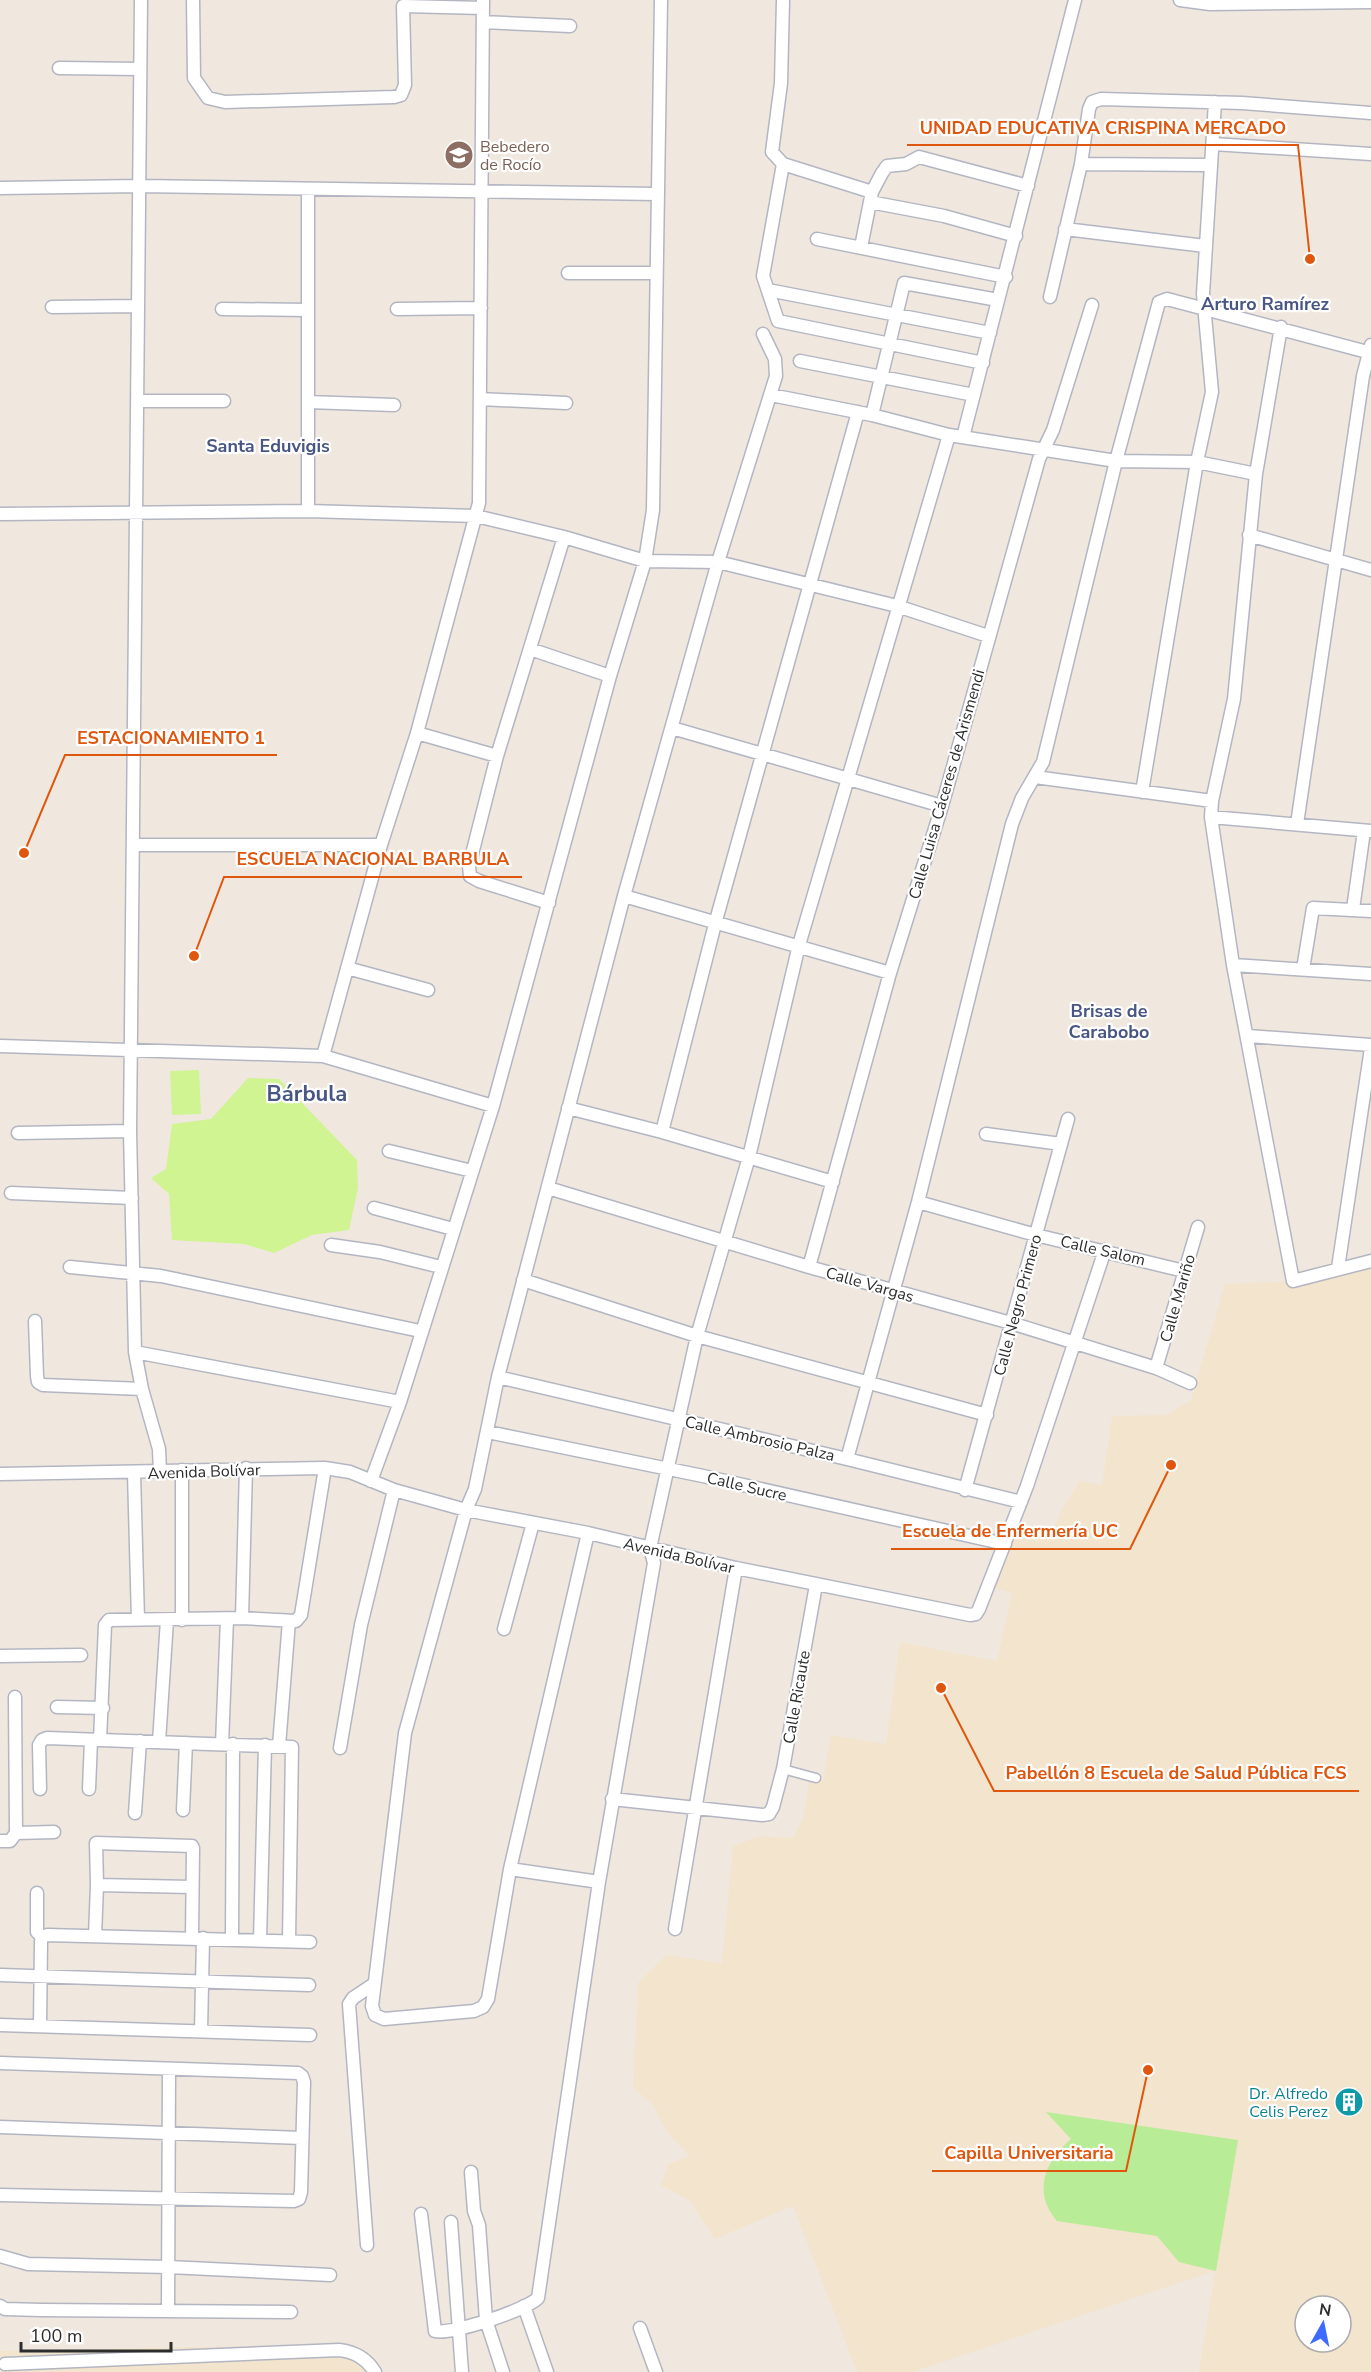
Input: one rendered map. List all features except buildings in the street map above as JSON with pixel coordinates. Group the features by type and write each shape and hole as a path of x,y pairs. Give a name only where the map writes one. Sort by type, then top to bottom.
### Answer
{"street":[{"path":"141,0 135,844 130,1131 135,1272 135,1352 142,1389 156,1432 160,1472"},
{"path":"193,0 194,78 208,98 225,102 401,95 405,85 403,6 483,4 479,502 417,733 381,845 323,1056"},
{"path":"371,1481 400,1402 420,1331 493,1106 610,676 645,561 653,510 660,0"},
{"path":"783,0 781,83 772,139 772,152 783,164 871,197 1016,236"},
{"path":"963,437 1006,277 1075,0"},
{"path":"1180,0 1210,4 1371,2"},
{"path":"483,22 570,26"},
{"path":"59,68 140,69"},
{"path":"1050,297 1081,164 1092,102 1101,99 1215,102 1371,113"},
{"path":"1142,792 1197,462 1213,384 1203,310 1215,102"},
{"path":"1213,144 1371,154"},
{"path":"861,247 871,197 887,166 906,164 919,157 1028,186"},
{"path":"783,164 763,276 775,316 783,323 983,363"},
{"path":"1081,164 1210,165"},
{"path":"0,188 140,186 657,194"},
{"path":"308,189 308,511"},
{"path":"1065,229 1205,246"},
{"path":"817,239 1006,277"},
{"path":"568,273 656,273"},
{"path":"872,415 904,283 909,282 998,300"},
{"path":"768,290 990,333"},
{"path":"847,1459 918,1202 1012,824 1022,798 1043,762 1116,461 1160,302 1167,299 1203,310 1370,350 1298,824"},
{"name":"Calle Luisa Cáceres de Arismendi","path":"809,1267 891,973 942,806 988,636 1044,448 1053,430 1092,305"},
{"path":"52,308 138,306"},
{"path":"397,309 481,308"},
{"path":"222,309 308,310"},
{"path":"1281,327 1256,474 1234,699 1212,801 1211,817 1233,965 1293,1281 1371,1261"},
{"path":"588,1533 510,1869 488,1999 483,2007 474,2011 384,2019 375,2015 372,2007 405,1733 466,1510 475,1489 498,1377 624,896 718,562 776,376 775,359 763,334"},
{"path":"800,360 974,395"},
{"path":"771,394 872,415 949,435 1116,461 1197,462 1256,474"},
{"path":"480,399 566,403"},
{"path":"138,401 224,401"},
{"path":"308,402 394,405"},
{"path":"662,1132 715,924 858,412"},
{"path":"421,2214 432,2326 435,2331 457,2329 534,2302 540,2292 599,1882 654,1563 650,1548 666,1470 697,1336 749,1157 799,945 949,435"},
{"path":"0,514 308,511 476,516 564,537 645,561 718,562 897,606 988,636"},
{"path":"1249,535 1371,570"},
{"path":"549,903 479,881 470,876 469,866 497,756 564,537"},
{"path":"530,649 610,676"},
{"path":"672,728 942,806"},
{"path":"417,733 497,756"},
{"path":"1035,777 1212,801"},
{"path":"1211,817 1367,831 1353,909"},
{"path":"135,844 381,845"},
{"path":"624,896 891,973"},
{"path":"1303,969 1313,908 1371,911"},
{"path":"1233,965 1371,974"},
{"path":"347,968 428,990"},
{"path":"1248,1036 1371,1053 1338,1268"},
{"path":"0,1046 133,1048 323,1056 493,1106"},
{"path":"568,1108 662,1132 833,1182"},
{"name":"Calle Negro Primero","path":"965,1490 1068,1119"},
{"path":"18,1133 130,1131"},
{"path":"986,1134 1061,1144"},
{"path":"389,1151 472,1171"},
{"name":"Calle Vargas","path":"548,1188 809,1267 1011,1323 1156,1368 1190,1383"},
{"path":"11,1193 132,1198"},
{"name":"Calle Salom","path":"918,1202 1036,1235 1106,1250 1184,1271"},
{"path":"374,1208 453,1229"},
{"name":"Calle Mariño","path":"1156,1368 1198,1227"},
{"path":"331,1245 388,1253 441,1268"},
{"name":"Avenida Bolívar","path":"0,1473 134,1473 246,1468 325,1468 350,1472 394,1490 466,1510 588,1533 816,1585 970,1615 976,1614 1021,1502 1106,1250"},
{"path":"70,1267 135,1272 420,1331"},
{"path":"523,1280 697,1336 987,1415"},
{"path":"35,1321 38,1382 43,1385 142,1389"},
{"path":"135,1352 400,1402"},
{"name":"Calle Ambrosio Palza","path":"498,1377 1021,1502"},
{"name":"Calle Sucre","path":"488,1432 1005,1544"},
{"path":"242,1618 246,1468"},
{"path":"89,1789 103,1708 106,1622 227,1618 296,1621 301,1615 325,1468"},
{"path":"182,1470 182,1620"},
{"path":"134,1473 138,1620"},
{"path":"340,1748 361,1625 394,1490"},
{"path":"504,1629 533,1523"},
{"path":"675,1929 736,1568"},
{"name":"Calle Ricaute","path":"694,1807 762,1815 769,1814 773,1807 783,1769 816,1585"},
{"path":"227,1618 227,1744 232,1938"},
{"path":"159,1742 167,1620"},
{"path":"279,1746 289,1621"},
{"path":"0,1656 81,1655"},
{"path":"15,1696 16,1833"},
{"path":"57,1707 103,1708"},
{"path":"39,1789 42,1740 47,1738 292,1747 290,1941"},
{"path":"135,1813 140,1741"},
{"path":"183,1810 186,1743"},
{"path":"260,1940 265,1745"},
{"path":"783,1769 816,1778"},
{"path":"612,1799 694,1807"},
{"path":"0,1841 9,1840 16,1833 54,1833"},
{"path":"95,1936 98,1885 95,1846 99,1843 192,1846 192,1887 202,1982 201,2031"},
{"path":"510,1869 599,1882"},
{"path":"98,1885 192,1887"},
{"path":"37,1893 37,1932 42,1937 232,1938 309,1942"},
{"path":"40,2026 42,1937"},
{"path":"0,1975 309,1985"},
{"path":"367,2246 349,2004 353,1998 374,1983"},
{"path":"0,2025 309,2035"},
{"path":"0,2063 298,2073 303,2076 304,2082 301,2192 299,2199 294,2201 0,2195"},
{"path":"168,2310 170,2267 169,2069"},
{"path":"0,2127 302,2138"},
{"path":"471,2172 474,2211 479,2225 486,2320 503,2372"},
{"path":"451,2222 457,2329 462,2372"},
{"path":"0,2256 28,2264 170,2267 330,2275"},
{"path":"0,2306 5,2309 41,2310 291,2312"},
{"path":"524,2307 547,2372"},
{"path":"640,2328 656,2372"},
{"path":"4,2366 339,2350 364,2358 375,2372"}],"shaded area":[{"path":"1371,1261 1371,2372 1199,2372 1215,2271 913,2372 857,2372 793,2206 715,2239 689,2200 661,2185 668,2164 690,2156 666,2131 654,2106 633,2087 638,1983 666,1955 722,1963 733,1846 759,1836 793,1838 803,1819 810,1777 823,1781 831,1735 886,1744 900,1642 997,1661 1012,1593 995,1588 1016,1528 1052,1536 1060,1513 1079,1481 1102,1485 1112,1416 1167,1415 1191,1400 1225,1284 1293,1281"},
{"path":"349,2344 369,2372 0,2372 0,2351"}],"green space":[{"path":"199,1070 201,1114 172,1115 170,1071"},
{"path":"248,1078 279,1079 357,1160 358,1188 349,1230 312,1235 274,1253 244,1244 172,1240 169,1194 151,1178 166,1169 172,1124 211,1119"},
{"path":"1046,2112 1238,2140 1216,2271 1179,2262 1157,2236 1057,2221 1045,2199 1045,2177 1054,2157 1071,2139"}],"place":[{"name":"Bebedero de Rocío","path":"459,155"},
{"name":"UNIDAD EDUCATIVA CRISPINA MERCADO","path":"1310,259"},
{"name":"ESTACIONAMIENTO 1","path":"24,853"},
{"name":"ESCUELA NACIONAL BARBULA","path":"194,956"},
{"name":"Escuela de Enfermería UC","path":"1171,1465"},
{"name":"Pabellón 8 Escuela de Salud Pública FCS","path":"941,1688"},
{"name":"Capilla Universitaria","path":"1148,2070"},
{"name":"Dr. Alfredo Celis Perez","path":"1349,2102"}],"district":[{"name":"Arturo Ramírez","path":"1265,304"},
{"name":"Santa Eduvigis","path":"268,446"},
{"name":"Brisas de Carabobo","path":"1109,1021"},
{"name":"Bárbula","path":"307,1093"}]}
